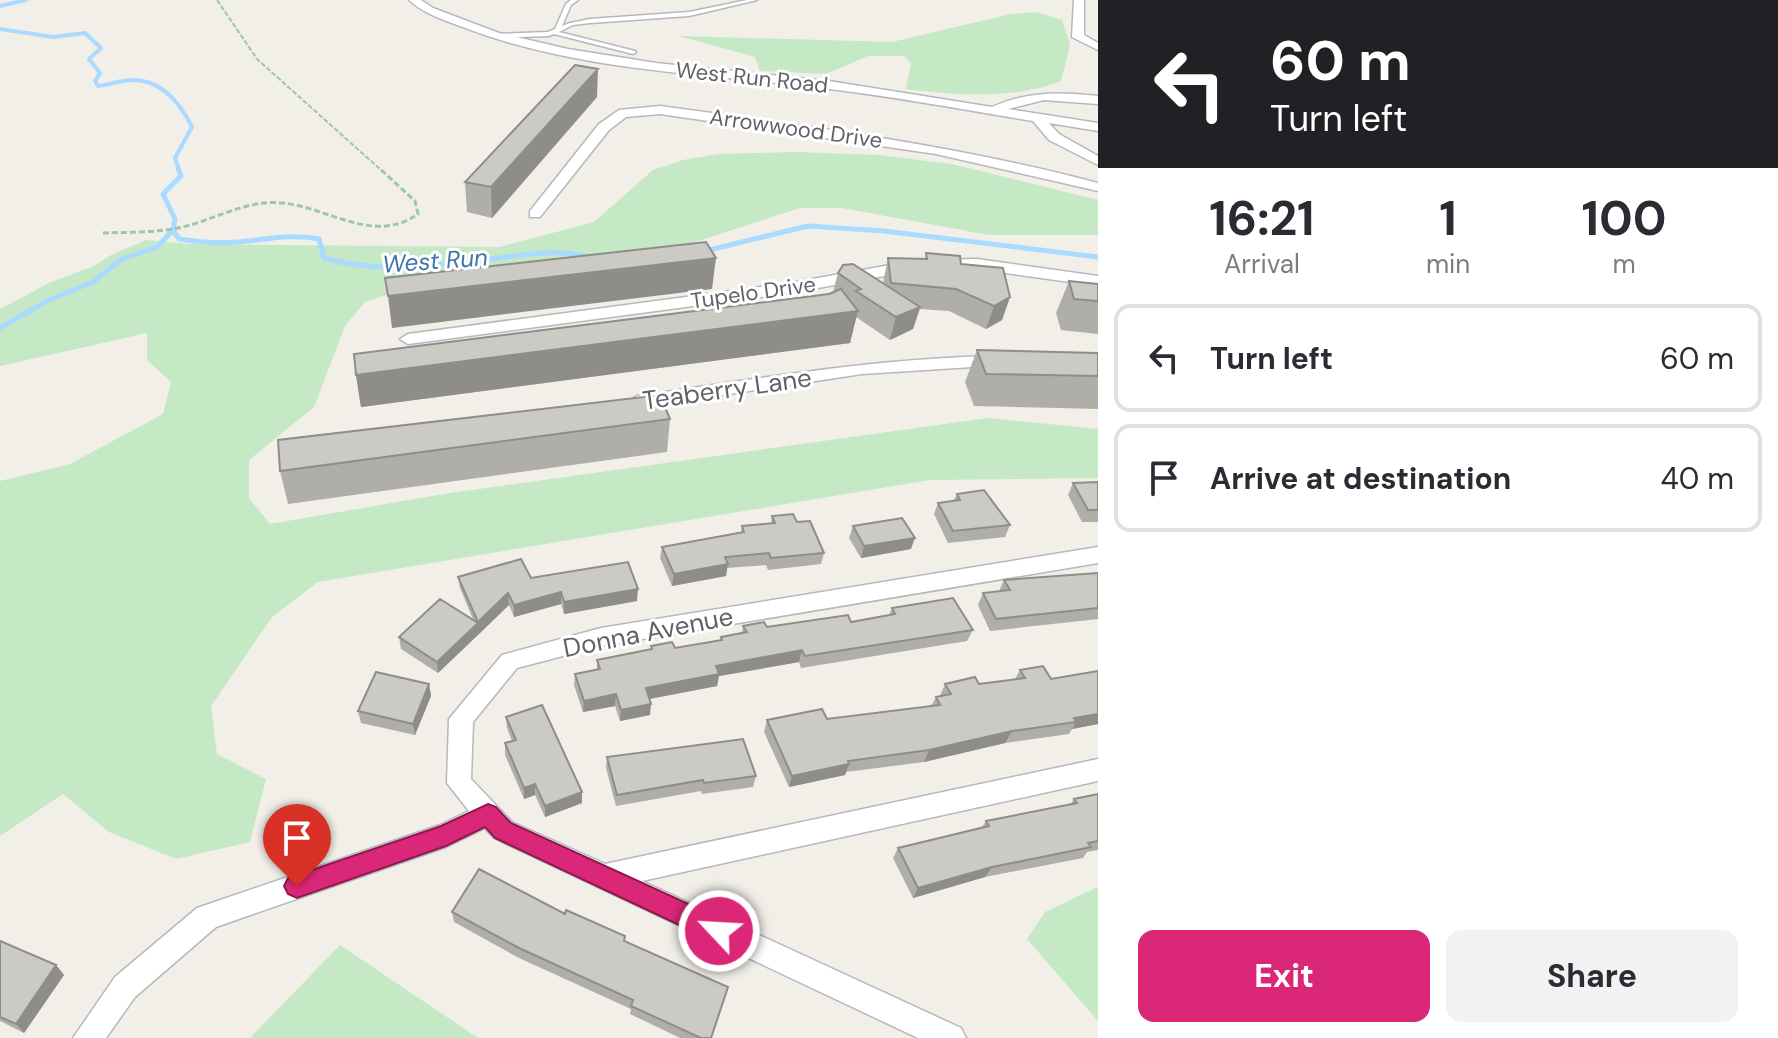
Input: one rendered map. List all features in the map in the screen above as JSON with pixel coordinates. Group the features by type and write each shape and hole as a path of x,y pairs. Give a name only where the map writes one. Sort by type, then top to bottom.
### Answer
{"street":[{"name":"West Run Road","path":"414,0 429,10 496,36 565,51 656,67 829,85 1098,127"},
{"path":"1079,0 1078,37 1098,47"},
{"path":"993,111 1018,99 1053,95 1098,100"},
{"name":"Arrowwood Drive","path":"535,214 604,127 623,113 660,110 915,144 1098,187"},
{"path":"1037,117 1054,137 1098,161"},
{"name":"Tupelo Drive","path":"408,339 790,288 918,265 977,264 1098,281"},
{"name":"Teaberry Lane","path":"618,404 874,369 963,361 1010,361"},
{"name":"Donna Avenue","path":"951,1038 503,830 459,783 461,719 510,661 601,637 1098,555"},
{"path":"604,877 1098,770"},
{"path":"88,1038 125,987 207,917 446,835 488,814"}],"lane":[{"path":"554,31 569,4 575,0"},
{"path":"496,36 554,31 590,21 689,14 754,0"},
{"path":"554,31 565,51"},
{"path":"554,31 633,52"}],"path":[{"path":"103,233 185,226 241,206 268,201 294,204 371,226 394,227 409,223 418,214 415,201 257,59 217,0"}],"green space":[{"path":"1036,12 1062,20 1070,45 1061,81 1005,93 964,94 906,89 911,63 904,56 868,56 826,74 760,71 755,57 679,36 892,42 1011,14"},
{"path":"797,152 879,155 952,164 1098,200 1098,235 989,235 842,208 800,208 667,251 405,289 365,302 345,326 314,407 249,460 249,498 270,524 450,493 988,418 1098,429 1098,478 930,480 318,582 272,617 211,706 217,754 266,779 250,842 176,859 109,832 63,794 0,836 0,481 70,464 163,414 171,382 147,360 147,333 0,366 0,309 51,282 94,266 146,240 188,244 500,247 594,222 653,170 683,160 718,154"},
{"path":"1098,887 1098,1021 1027,939 1045,912"},
{"path":"340,945 478,1038 250,1038"}],"building":[{"path":"575,65 598,69 491,187 465,182"},
{"path":"706,242 716,258 388,296 385,278"},
{"path":"926,253 960,256 961,264 1003,268 1010,297 994,306 956,289 891,283 888,258 927,259"},
{"path":"853,264 920,307 896,317 856,291 861,289 838,273 843,265"},
{"path":"1069,281 1098,284 1098,301 1074,299"},
{"path":"841,289 858,311 356,375 354,354 829,294"},
{"path":"977,350 1098,353 1098,376 986,374"},
{"path":"660,395 670,419 280,471 278,440"},
{"path":"1098,482 1098,510 1088,510 1073,483"},
{"path":"984,490 1010,525 953,531 938,503 960,500 957,494"},
{"path":"793,514 797,522 810,521 824,553 771,558 769,553 725,557 728,564 674,574 662,547 744,532 742,526 775,523 772,516"},
{"path":"902,518 915,538 864,546 853,526"},
{"path":"521,559 531,578 628,562 638,589 564,602 561,592 514,605 508,593 478,622 458,577"},
{"path":"1098,573 1098,608 996,619 983,593 1010,590 1004,580"},
{"path":"953,598 973,630 805,656 802,650 716,666 719,674 646,688 651,704 621,710 616,694 584,701 575,674 600,669 597,660 652,649 651,646 672,642 675,648 722,640 721,637 747,632 743,626 764,622 767,627 848,615 851,622 895,614 892,608"},
{"path":"440,599 478,623 437,662 399,637"},
{"path":"1043,666 1051,679 1098,671 1098,714 1074,718 1076,722 1012,731 929,750 848,761 849,764 792,776 767,720 822,709 827,719 940,705 936,697 951,694 945,684 975,677 979,684 1025,678 1020,670"},
{"path":"376,672 429,684 413,724 358,711"},
{"path":"542,705 582,792 545,806 535,784 524,788 505,743 516,740 506,717"},
{"path":"743,739 756,776 704,783 703,780 617,795 607,757"},
{"path":"1098,794 1098,841 1088,843 1091,847 992,867 918,888 898,848 989,826 986,821 1077,803 1074,799"},
{"path":"479,869 565,914 566,910 625,936 624,941 728,987 711,1038 701,1038 631,1006 633,1000 519,948 452,912"},
{"path":"0,941 56,965 16,1024 0,1017"}],"waterway":[{"name":"West Run","path":"0,6 26,0"},
{"name":"West Run","path":"0,29 53,37 85,33 101,48 89,59 100,73 95,81 98,86 135,80 165,91 180,107 192,127 175,158 179,170"},
{"name":"West Run","path":"173,230 175,219 163,194 181,176 178,168"},
{"name":"West Run","path":"705,251 808,226 884,231 1098,257"},
{"path":"0,328 47,301 93,282 122,259 157,247 173,230"},
{"name":"West Run","path":"173,230 179,239 200,242 288,237 319,239 324,258 367,266 432,266 544,253 591,257"}],"route":[{"path":"297,886 446,835 488,814 503,830 719,931"}]}
